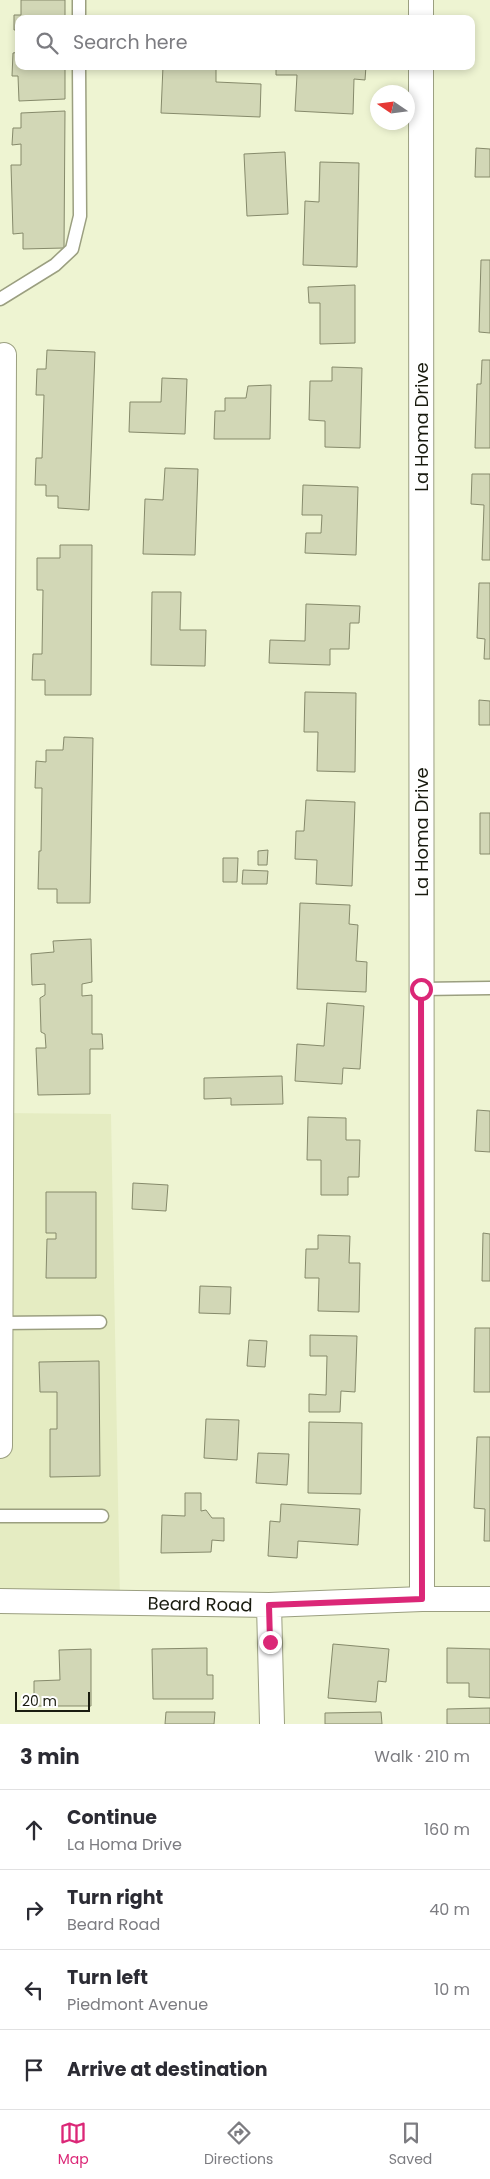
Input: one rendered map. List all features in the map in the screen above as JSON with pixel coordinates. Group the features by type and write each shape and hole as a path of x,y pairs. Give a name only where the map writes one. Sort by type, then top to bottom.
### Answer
{"street":[{"path":"421,0 421,15"},
{"name":"La Homa Drive","path":"421,70 422,1599"},
{"path":"0,1446 4,355"},
{"name":"Beard Road","path":"0,1600 269,1605 422,1599 490,1599"},
{"path":"269,1605 272,1724"}],"lane":[{"path":"79,0 79,15"},
{"path":"0,298 56,265 72,249 80,216 79,70"},
{"path":"421,989 490,988"},
{"path":"0,1323 100,1322"},
{"path":"0,1516 102,1516"}],"shaded area":[{"path":"0,1113 111,1114 120,1603 0,1601"}],"building":[{"path":"21,0 65,0 65,15 21,15"},
{"path":"13,53 15,53 15,70 65,70 65,99 19,101 18,76 12,76"},
{"path":"163,70 216,70 216,82 261,84 260,117 161,113"},
{"path":"276,70 366,70 365,80 354,79 353,114 295,111 297,75 276,75"},
{"path":"65,111 64,248 23,249 23,233 13,234 11,165 21,165 21,144 12,145 13,128 21,128 21,113"},
{"path":"476,148 490,149 490,177 475,177"},
{"path":"285,152 288,214 247,216 244,154"},
{"path":"320,162 359,163 357,267 303,265 305,201 319,202"},
{"path":"481,260 490,260 490,333 479,332"},
{"path":"355,285 355,343 320,344 320,303 309,303 308,287"},
{"path":"47,350 95,352 89,510 58,508 58,496 46,496 46,485 35,485 36,458 42,458 44,395 36,395 37,369 46,369"},
{"path":"482,360 490,360 490,448 475,448 477,384 481,384"},
{"path":"332,367 362,368 360,448 325,447 325,421 309,420 310,381 332,381"},
{"path":"162,378 187,379 185,434 129,432 130,402 161,402"},
{"path":"271,385 270,439 214,439 215,411 225,411 225,398 246,398 248,386"},
{"path":"165,468 198,469 195,555 143,554 145,499 163,500"},
{"path":"472,474 490,474 490,560 482,560 484,505 471,504"},
{"path":"303,485 358,487 356,555 305,553 306,533 321,533 322,515 302,515"},
{"path":"60,545 92,545 91,695 45,695 45,680 32,680 33,654 42,654 43,590 37,590 37,558 60,558"},
{"path":"479,583 490,583 490,659 484,659 485,639 477,638"},
{"path":"152,592 181,592 180,630 206,630 205,666 151,665"},
{"path":"306,604 360,606 359,623 350,623 349,649 330,649 330,665 269,663 270,640 305,641"},
{"path":"305,692 356,693 355,772 317,771 318,732 304,732"},
{"path":"479,700 490,701 490,725 479,725"},
{"path":"64,737 93,738 90,903 57,903 57,889 38,889 42,788 35,788 36,761 46,762 46,750 63,750"},
{"path":"306,800 355,802 352,886 316,884 317,860 295,859 296,831 304,831"},
{"path":"480,813 490,813 490,854 480,854"},
{"path":"268,850 267,865 258,865 258,851"},
{"path":"223,858 238,858 237,882 223,882"},
{"path":"243,870 268,871 267,884 242,884"},
{"path":"300,903 350,905 349,924 358,925 356,961 367,962 366,992 297,989"},
{"path":"91,939 92,982 82,984 82,996 92,995 92,1034 102,1034 103,1049 90,1049 90,1094 38,1095 36,1048 46,1048 45,1034 41,1032 40,998 45,995 45,984 32,985 31,954 54,952 53,941"},
{"path":"327,1003 364,1006 360,1069 343,1068 342,1084 295,1081 297,1044 324,1046"},
{"path":"282,1076 283,1104 231,1105 231,1098 204,1099 204,1078"},
{"path":"477,1110 490,1111 490,1152 475,1151"},
{"path":"308,1117 346,1118 346,1140 360,1140 359,1177 348,1177 348,1195 321,1195 321,1160 307,1160"},
{"path":"133,1183 168,1185 166,1211 132,1209"},
{"path":"46,1192 96,1192 96,1278 46,1278 47,1239 56,1239 56,1233 46,1233"},
{"path":"483,1233 490,1234 490,1281 482,1281"},
{"path":"318,1235 350,1236 349,1263 360,1263 359,1312 318,1311 319,1278 305,1278 306,1249 318,1249"},
{"path":"200,1286 231,1287 230,1314 199,1313"},
{"path":"475,1328 490,1328 490,1392 474,1392"},
{"path":"310,1335 357,1336 355,1392 341,1391 340,1412 309,1412 309,1394 326,1395 327,1356 310,1356"},
{"path":"249,1340 267,1341 265,1367 247,1366"},
{"path":"99,1361 100,1476 50,1477 50,1429 57,1429 57,1392 40,1392 39,1362"},
{"path":"206,1419 239,1420 237,1460 204,1458"},
{"path":"309,1422 362,1423 361,1494 308,1493"},
{"path":"477,1437 490,1437 490,1541 484,1541 485,1509 474,1508"},
{"path":"258,1453 289,1454 287,1485 256,1483"},
{"path":"185,1493 201,1493 201,1511 206,1510 212,1518 224,1518 224,1541 212,1540 211,1552 161,1553 162,1515 185,1516"},
{"path":"281,1504 360,1509 358,1545 298,1541 297,1558 268,1556 270,1521 280,1522"},
{"path":"333,1644 389,1649 386,1682 378,1681 376,1702 328,1698"},
{"path":"207,1648 207,1675 213,1675 213,1699 153,1699 152,1649"},
{"path":"447,1648 490,1649 490,1698 469,1697 469,1683 447,1683"},
{"path":"91,1649 91,1706 34,1706 34,1681 60,1680 59,1650"},
{"path":"490,1708 490,1724 447,1724 447,1709"},
{"path":"166,1712 215,1712 214,1724 165,1724"},
{"path":"381,1712 382,1724 325,1724 325,1713"}],"route":[{"path":"270,1642 269,1605 422,1599 421,989"}]}
